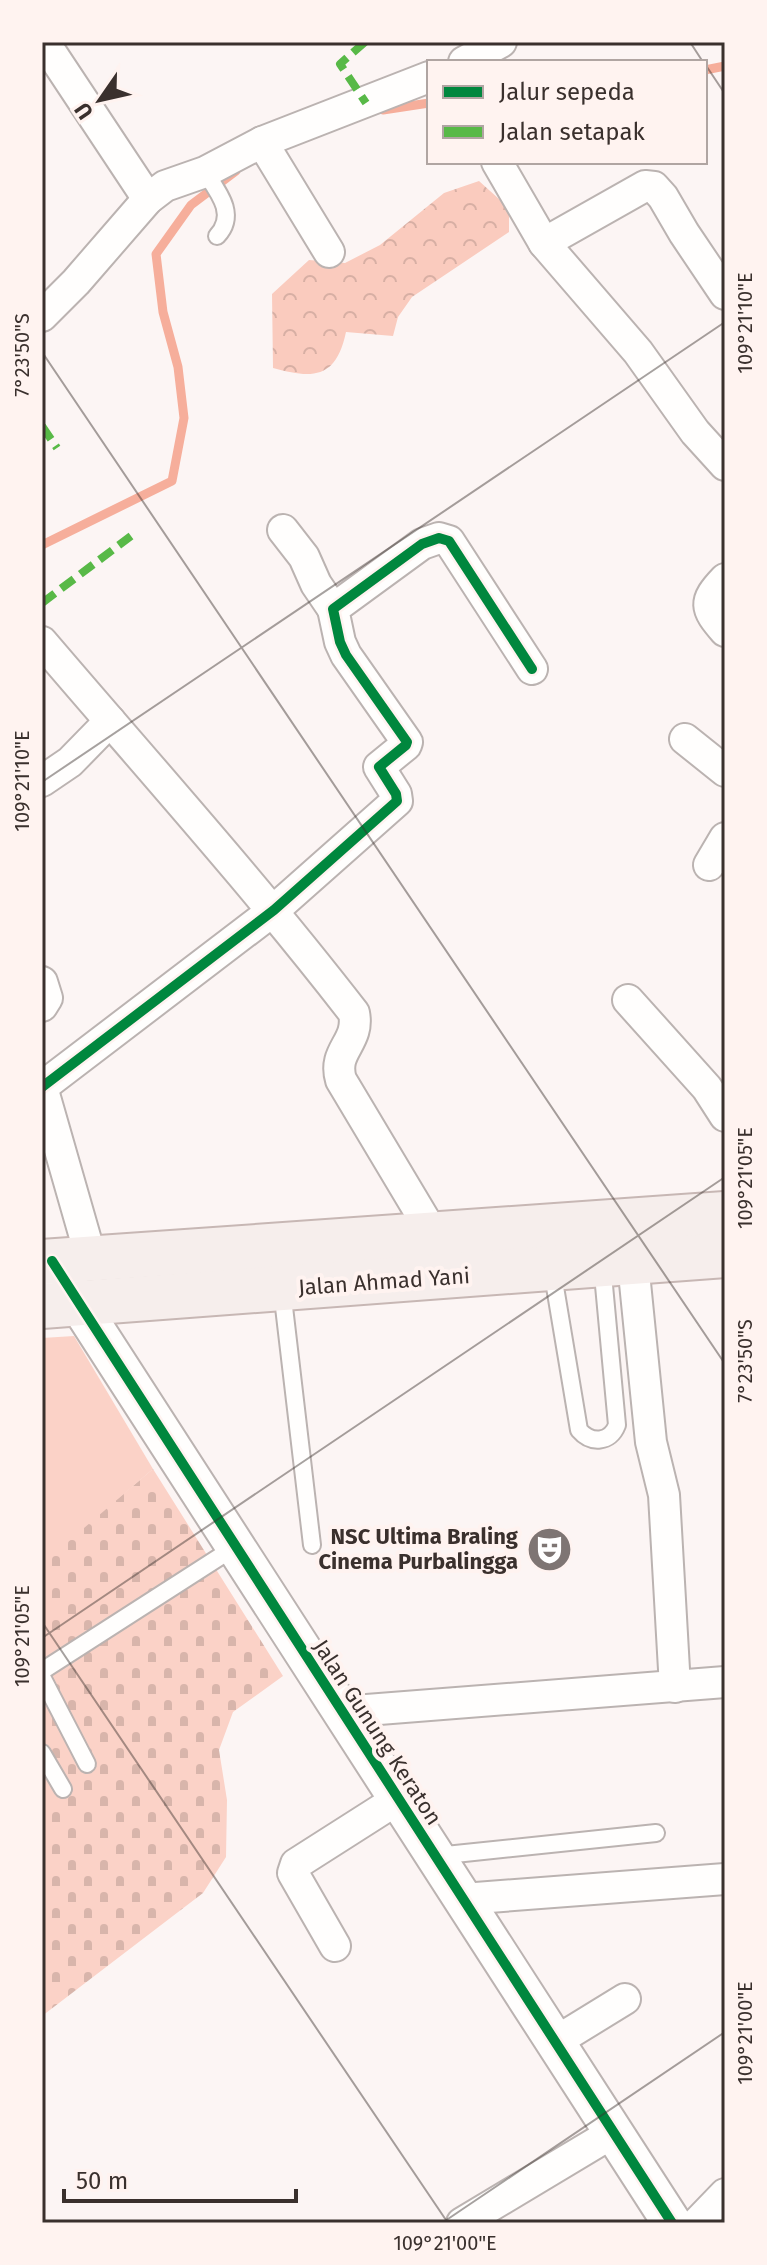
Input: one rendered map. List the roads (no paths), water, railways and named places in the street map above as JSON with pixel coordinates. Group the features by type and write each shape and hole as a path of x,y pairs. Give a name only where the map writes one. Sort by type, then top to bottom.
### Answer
{"main road":[{"name":"Jalan Ahmad Yani","path":"606,1248 725,1214"},
{"name":"Jalan Ahmad Yani","path":"62,1261 433,1234 549,1248 725,1255"},
{"name":"Jalan Ahmad Yani","path":"59,1304 282,1288 549,1248"}],"street":[{"path":"468,60 501,42"},
{"path":"44,46 148,199"},
{"path":"42,316 148,199 165,186 211,182 267,152 427,78"},
{"path":"267,152 329,252"},
{"path":"498,164 544,243 638,352 695,432 725,465"},
{"path":"544,243 645,186 654,187 725,294"},
{"path":"62,1261 42,1087 274,910 397,801 379,767 408,743 346,655 333,609 316,584 304,557 283,530"},
{"path":"333,609 422,544 439,538 449,541 532,669"},
{"path":"725,579 711,594 709,601 712,616 725,631"},
{"path":"42,642 274,910 354,1013 354,1035 339,1058 337,1068 341,1080 433,1234"},
{"path":"42,781 70,762 110,721"},
{"path":"685,739 725,771"},
{"path":"709,865 725,838"},
{"path":"42,982 47,998 42,1006"},
{"path":"628,1000 707,1088 725,1116"},
{"path":"606,1248 664,1495 675,1687"},
{"name":"Jalan Gunung Keraton","path":"62,1261 59,1304 235,1547 672,2223"},
{"path":"341,1712 725,1682"},
{"path":"335,1946 293,1873 296,1864 398,1799"},
{"path":"463,1899 725,1879"},
{"path":"555,2042 625,1999"},
{"path":"462,2223 614,2132"},
{"path":"697,2223 725,2194"}],"lane":[{"path":"211,182 228,216 225,227 217,236"},
{"path":"549,1248 579,1430 588,1438 597,1440 609,1436 617,1425 606,1248"},
{"path":"282,1288 312,1545"},
{"path":"87,1764 42,1674 235,1547"},
{"path":"42,1753 63,1789"},
{"path":"435,1856 656,1833"}],"waterway":[{"path":"707,70 725,66"},
{"path":"383,110 427,103"},
{"path":"42,545 172,481 184,418 178,367 163,312 156,254 191,205 236,171"}],"place":[{"name":"NSC Ultima Braling Cinema Purbalingga","path":"549,1549"}]}
